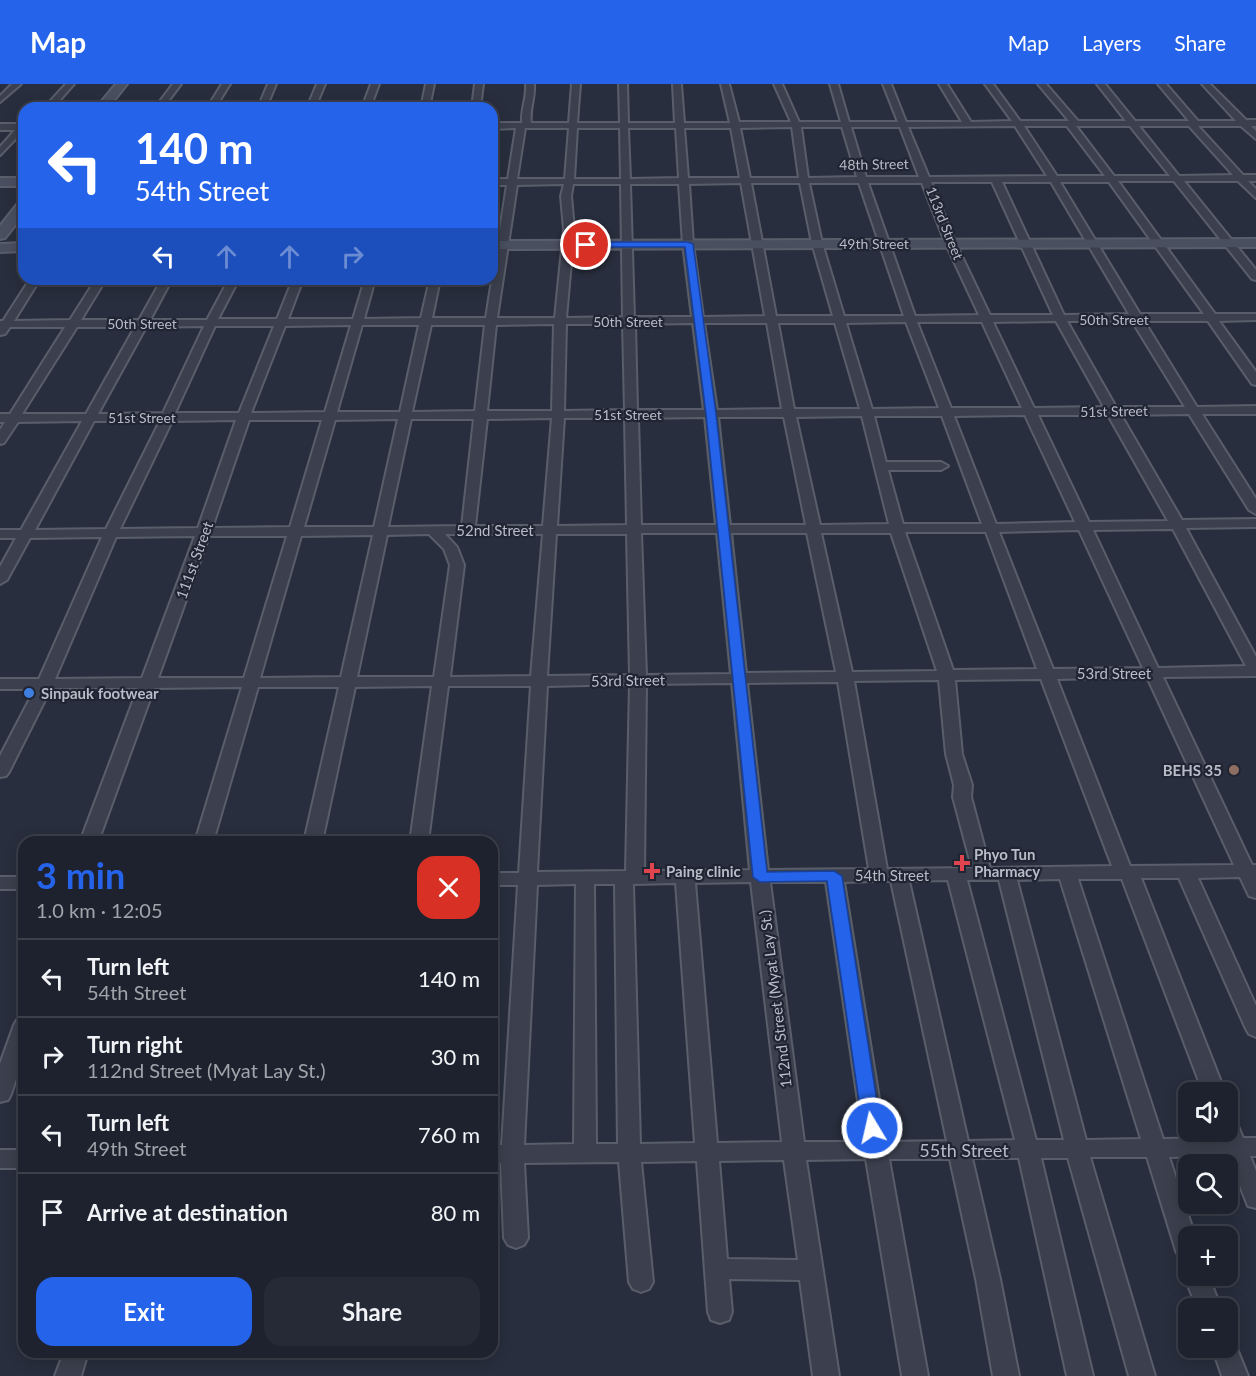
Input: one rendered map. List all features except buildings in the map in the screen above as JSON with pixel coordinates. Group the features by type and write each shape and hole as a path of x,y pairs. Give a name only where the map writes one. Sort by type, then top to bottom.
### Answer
{"main road":[{"path":"107,102 122,84"},
{"path":"0,182 18,182"},
{"path":"0,235 18,212"},
{"name":"49th Street","path":"498,245 950,242 1256,243"},
{"path":"0,248 18,248"}],"street":[{"path":"0,100 17,84"},
{"path":"54,102 70,84"},
{"path":"164,102 177,84"},
{"path":"215,102 226,84"},
{"path":"264,102 272,84"},
{"path":"313,102 321,84"},
{"path":"368,102 375,84"},
{"path":"426,102 430,84"},
{"path":"477,102 479,84"},
{"path":"498,245 513,182 525,109 531,98 530,84"},
{"path":"516,1238 502,1154 529,879 548,530 558,414 560,321 569,229 566,209 576,84"},
{"path":"623,84 638,680 630,878 629,1153 641,1282"},
{"name":"112nd Street (Myat Lay St.)","path":"677,84 686,180 688,244 711,414 760,877 794,1151 826,1376"},
{"path":"725,84 735,125 789,413 845,677 889,876 988,1279 1006,1376"},
{"path":"778,84 796,125 817,243 867,412 897,529 947,676 954,754 963,785 962,798 983,875"},
{"path":"834,84 862,179 911,320 949,412 990,528 1123,872 1129,872 1210,1082"},
{"name":"113rd Street","path":"887,84 927,178 950,242 1251,871 1256,892"},
{"path":"943,84 969,125"},
{"path":"989,84 1019,124 1054,178 1137,318 1256,510"},
{"path":"1042,84 1160,243 1256,381"},
{"path":"1101,84 1256,277"},
{"path":"1162,84 1256,195"},
{"path":"1206,84 1256,136"},
{"path":"498,126 1256,123"},
{"path":"0,127 18,128"},
{"path":"0,152 18,133"},
{"path":"995,178 1060,319 1111,412 1177,524 1256,671"},
{"name":"48th Street","path":"498,182 1256,178"},
{"path":"2,327 31,285"},
{"path":"0,441 97,285"},
{"path":"0,580 165,285"},
{"path":"0,772 45,684 110,534 231,285"},
{"name":"111st Street","path":"90,836 204,532 244,416 295,285"},
{"path":"206,836 368,285"},
{"path":"314,836 434,285"},
{"path":"468,530 494,285"},
{"name":"50th Street","path":"2,327 144,323 1256,317"},
{"name":"51st Street","path":"0,418 1256,410"},
{"path":"880,466 941,466"},
{"path":"1177,524 1256,523"},
{"name":"52nd Street","path":"0,534 815,530 1177,524"},
{"path":"420,836 457,565 450,547 433,531"},
{"name":"53rd Street","path":"0,684 638,680 1256,671"},
{"name":"54th Street","path":"498,879 1251,871"},
{"path":"1186,872 1256,1029"},
{"path":"1006,873 1077,1149 1142,1376"},
{"path":"1067,873 1180,1226"},
{"path":"956,874 1028,1150 1080,1376"},
{"path":"834,876 876,1151 915,1376"},
{"path":"685,877 720,1312"},
{"path":"585,878 585,1153"},
{"path":"0,883 18,883"},
{"path":"0,1094 18,1042"},
{"path":"1246,1147 1256,1199"},
{"name":"55th Street","path":"502,1154 1246,1147"},
{"path":"0,1159 18,1159"},
{"path":"716,1269 811,1269"},
{"path":"1228,1358 1235,1376"}],"place":[{"name":"Sinpauk footwear","path":"29,693"},
{"name":"BEHS 35","path":"1234,770"},
{"name":"Phyo Tun Pharmacy","path":"962,863"},
{"name":"Paing clinic","path":"652,871"}],"route":[{"path":"586,245 688,244 711,414 760,877 834,876 872,1128"}]}
